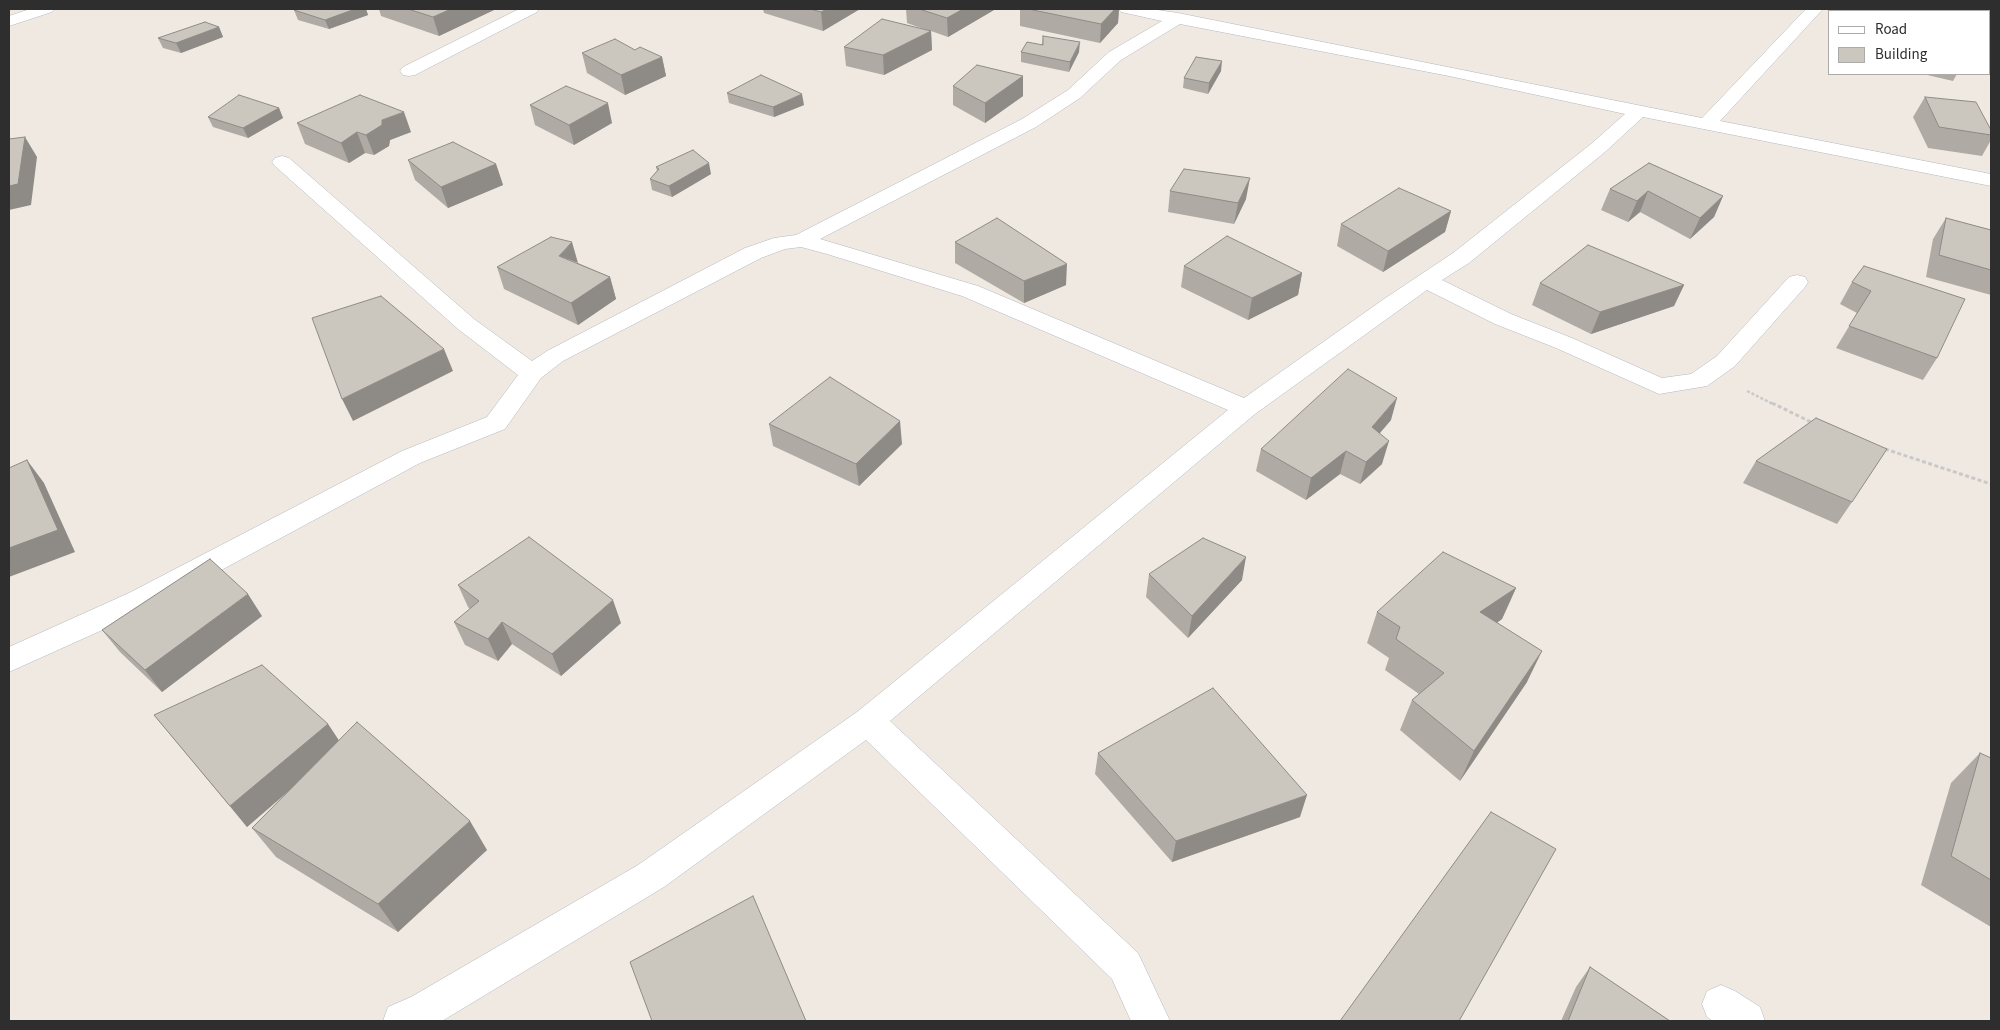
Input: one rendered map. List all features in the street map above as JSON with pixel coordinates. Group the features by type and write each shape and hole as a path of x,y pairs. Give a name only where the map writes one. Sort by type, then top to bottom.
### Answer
{"street":[{"path":"9,22 46,9"},
{"path":"409,70 531,9"},
{"path":"1127,9 1449,71 1639,111 1991,180"},
{"path":"1708,124 1815,9"},
{"path":"801,241 1029,123 1074,94 1115,56 1178,18"},
{"path":"402,1021 425,1010 651,876 868,721 1246,408 1460,258 1598,148 1639,111"},
{"path":"282,162 466,324 532,373"},
{"path":"9,660 140,601 411,457 496,423 532,373 555,356 753,253 782,243 801,241 834,249 970,291 1246,408"},
{"path":"1426,281 1503,319 1564,343 1659,386 1698,381 1726,361 1797,282"},
{"path":"868,721 1126,966 1151,1021"}],"path":[{"path":"1710,372 1804,419 1822,426"},
{"path":"1883,448 1991,484"}],"building":[{"path":"355,9 325,20 294,10"},
{"path":"408,9 451,9 433,17"},
{"path":"810,9 827,9 821,12"},
{"path":"919,9 963,9 947,18"},
{"path":"1028,9 1115,9 1101,24"},
{"path":"882,19 931,31 883,55 844,47"},
{"path":"205,22 219,27 176,43 158,38"},
{"path":"1043,36 1080,42 1070,62 1021,52 1027,42 1043,45"},
{"path":"615,39 635,50 640,47 662,57 621,75 582,53"},
{"path":"1196,57 1222,61 1209,83 1184,78"},
{"path":"977,65 1023,76 985,103 953,86"},
{"path":"761,75 802,94 773,107 727,93"},
{"path":"566,86 608,103 569,125 530,105"},
{"path":"239,95 279,108 243,128 208,117"},
{"path":"360,95 404,112 382,120 382,125 366,135 357,132 341,143 297,123"},
{"path":"1925,97 1976,102 1991,130 1991,135 1939,127"},
{"path":"25,137 18,184 9,186 9,139"},
{"path":"453,142 496,164 441,187 408,160"},
{"path":"693,150 709,163 669,186 650,179 659,169 656,167"},
{"path":"1649,163 1723,196 1700,218 1648,191 1637,201 1610,189"},
{"path":"1184,169 1250,178 1238,203 1170,191"},
{"path":"1399,188 1451,211 1388,251 1341,224"},
{"path":"997,218 1067,264 1024,281 955,242"},
{"path":"1946,218 1991,230 1991,270 1939,255"},
{"path":"1227,236 1302,273 1252,298 1184,266"},
{"path":"551,237 572,242 559,256 610,277 571,303 497,267"},
{"path":"1588,245 1684,285 1600,312 1540,283"},
{"path":"1864,266 1965,299 1937,358 1849,326 1871,291 1852,282"},
{"path":"381,296 444,349 342,399 312,318"},
{"path":"1348,369 1397,398 1372,427 1389,441 1366,462 1346,451 1311,478 1261,449"},
{"path":"830,377 900,421 856,464 769,424"},
{"path":"1816,418 1887,449 1852,502 1756,461"},
{"path":"27,460 58,530 9,548 9,468"},
{"path":"529,537 613,600 552,654 502,622 488,639 454,622 479,601 458,585"},
{"path":"1203,538 1246,557 1192,616 1149,574"},
{"path":"1443,552 1516,588 1480,612 1542,651 1474,751 1412,700 1444,673 1396,639 1400,627 1377,612"},
{"path":"210,559 248,594 145,670 102,630"},
{"path":"262,665 328,724 230,806 154,715"},
{"path":"1213,688 1307,795 1176,841 1098,753"},
{"path":"357,722 470,821 378,904 252,828"},
{"path":"1980,753 1991,758 1991,880 1951,856"},
{"path":"1491,812 1556,849 1459,1021 1340,1021"},
{"path":"753,896 806,1021 652,1021 630,962"},
{"path":"1590,967 1670,1021 1568,1021"}]}
